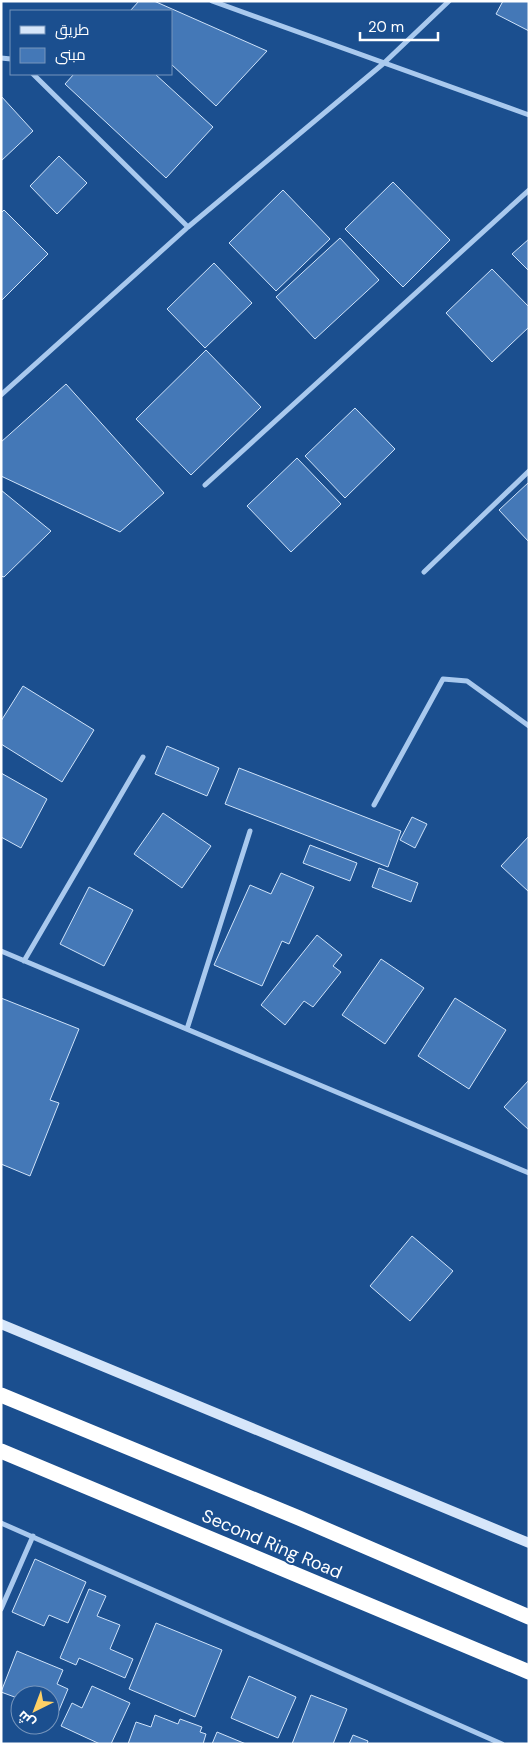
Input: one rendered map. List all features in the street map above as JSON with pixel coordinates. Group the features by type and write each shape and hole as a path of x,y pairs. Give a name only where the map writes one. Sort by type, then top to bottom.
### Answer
{"highway":[{"name":"Second Ring Road","path":"1,1395 298,1518 529,1617"},
{"name":"Second Ring Road","path":"1,1451 529,1672"}],"street":[{"path":"212,1 529,115"},
{"path":"1,395 188,227 384,62 449,1"},
{"path":"34,75 188,227"},
{"path":"205,485 529,190"},
{"path":"424,572 529,470"},
{"path":"374,805 443,679 467,682 529,726"},
{"path":"24,961 143,757"},
{"path":"187,1029 250,832"},
{"path":"1,951 529,1172"},
{"path":"1,1324 529,1543"},
{"path":"1,1523 502,1744"},
{"path":"1,1609 33,1536"}],"building":[{"path":"139,1 154,1 267,51 216,106 172,65 172,10 131,10"},
{"path":"503,1 529,1 529,31 496,14"},
{"path":"73,75 156,75 213,127 166,178 65,84"},
{"path":"1,96 33,131 1,161"},
{"path":"59,156 87,183 57,214 30,186"},
{"path":"393,182 450,240 403,287 345,229"},
{"path":"283,190 330,239 276,291 229,243"},
{"path":"4,210 48,254 1,301 1,213"},
{"path":"340,238 379,280 315,339 276,297"},
{"path":"529,239 529,271 512,254"},
{"path":"214,263 252,303 205,348 167,309"},
{"path":"492,269 529,307 529,327 492,362 446,313"},
{"path":"206,350 261,407 191,475 136,419"},
{"path":"66,384 164,493 120,532 1,476 1,442"},
{"path":"355,408 395,449 345,498 305,456"},
{"path":"297,458 341,504 291,552 247,506"},
{"path":"529,482 529,542 499,510"},
{"path":"1,490 51,531 4,577 1,576"},
{"path":"23,686 94,730 62,782 1,744 1,721"},
{"path":"167,746 219,768 207,796 155,774"},
{"path":"239,768 401,831 388,867 225,804"},
{"path":"1,773 47,799 21,848 1,837"},
{"path":"163,813 211,846 182,888 134,854"},
{"path":"412,817 427,824 415,848 400,840"},
{"path":"529,836 529,892 501,866"},
{"path":"310,845 357,863 350,881 303,863"},
{"path":"379,868 418,883 411,902 372,887"},
{"path":"281,873 314,887 289,944 282,941 262,986 214,965 250,885 271,894"},
{"path":"89,887 133,910 104,966 60,944"},
{"path":"317,935 342,955 333,966 341,972 313,1007 304,1001 285,1025 261,1005"},
{"path":"381,959 424,988 385,1044 342,1015"},
{"path":"1,998 79,1029 50,1100 59,1103 30,1176 1,1164"},
{"path":"455,998 506,1030 469,1089 418,1056"},
{"path":"529,1080 529,1130 504,1107"},
{"path":"412,1236 453,1271 410,1321 370,1286"},
{"path":"35,1559 86,1582 68,1623 49,1615 44,1626 12,1612"},
{"path":"89,1589 106,1596 97,1616 120,1625 110,1649 133,1659 125,1678 79,1658 76,1665 60,1658"},
{"path":"156,1623 222,1650 195,1717 129,1689"},
{"path":"17,1651 63,1670 57,1684 59,1685 10,1685 10,1695 1,1692"},
{"path":"249,1676 296,1697 278,1738 231,1718"},
{"path":"60,1685 68,1689 60,1708"},
{"path":"92,1686 130,1703 111,1744 100,1744 61,1726 72,1703 82,1708"},
{"path":"311,1695 347,1709 333,1744 292,1744"},
{"path":"155,1715 178,1724 180,1719 202,1727 200,1732 206,1734 203,1744 128,1744 136,1722 151,1727"},
{"path":"217,1732 246,1744 212,1744"},
{"path":"353,1735 368,1741 367,1744 349,1744"}]}
